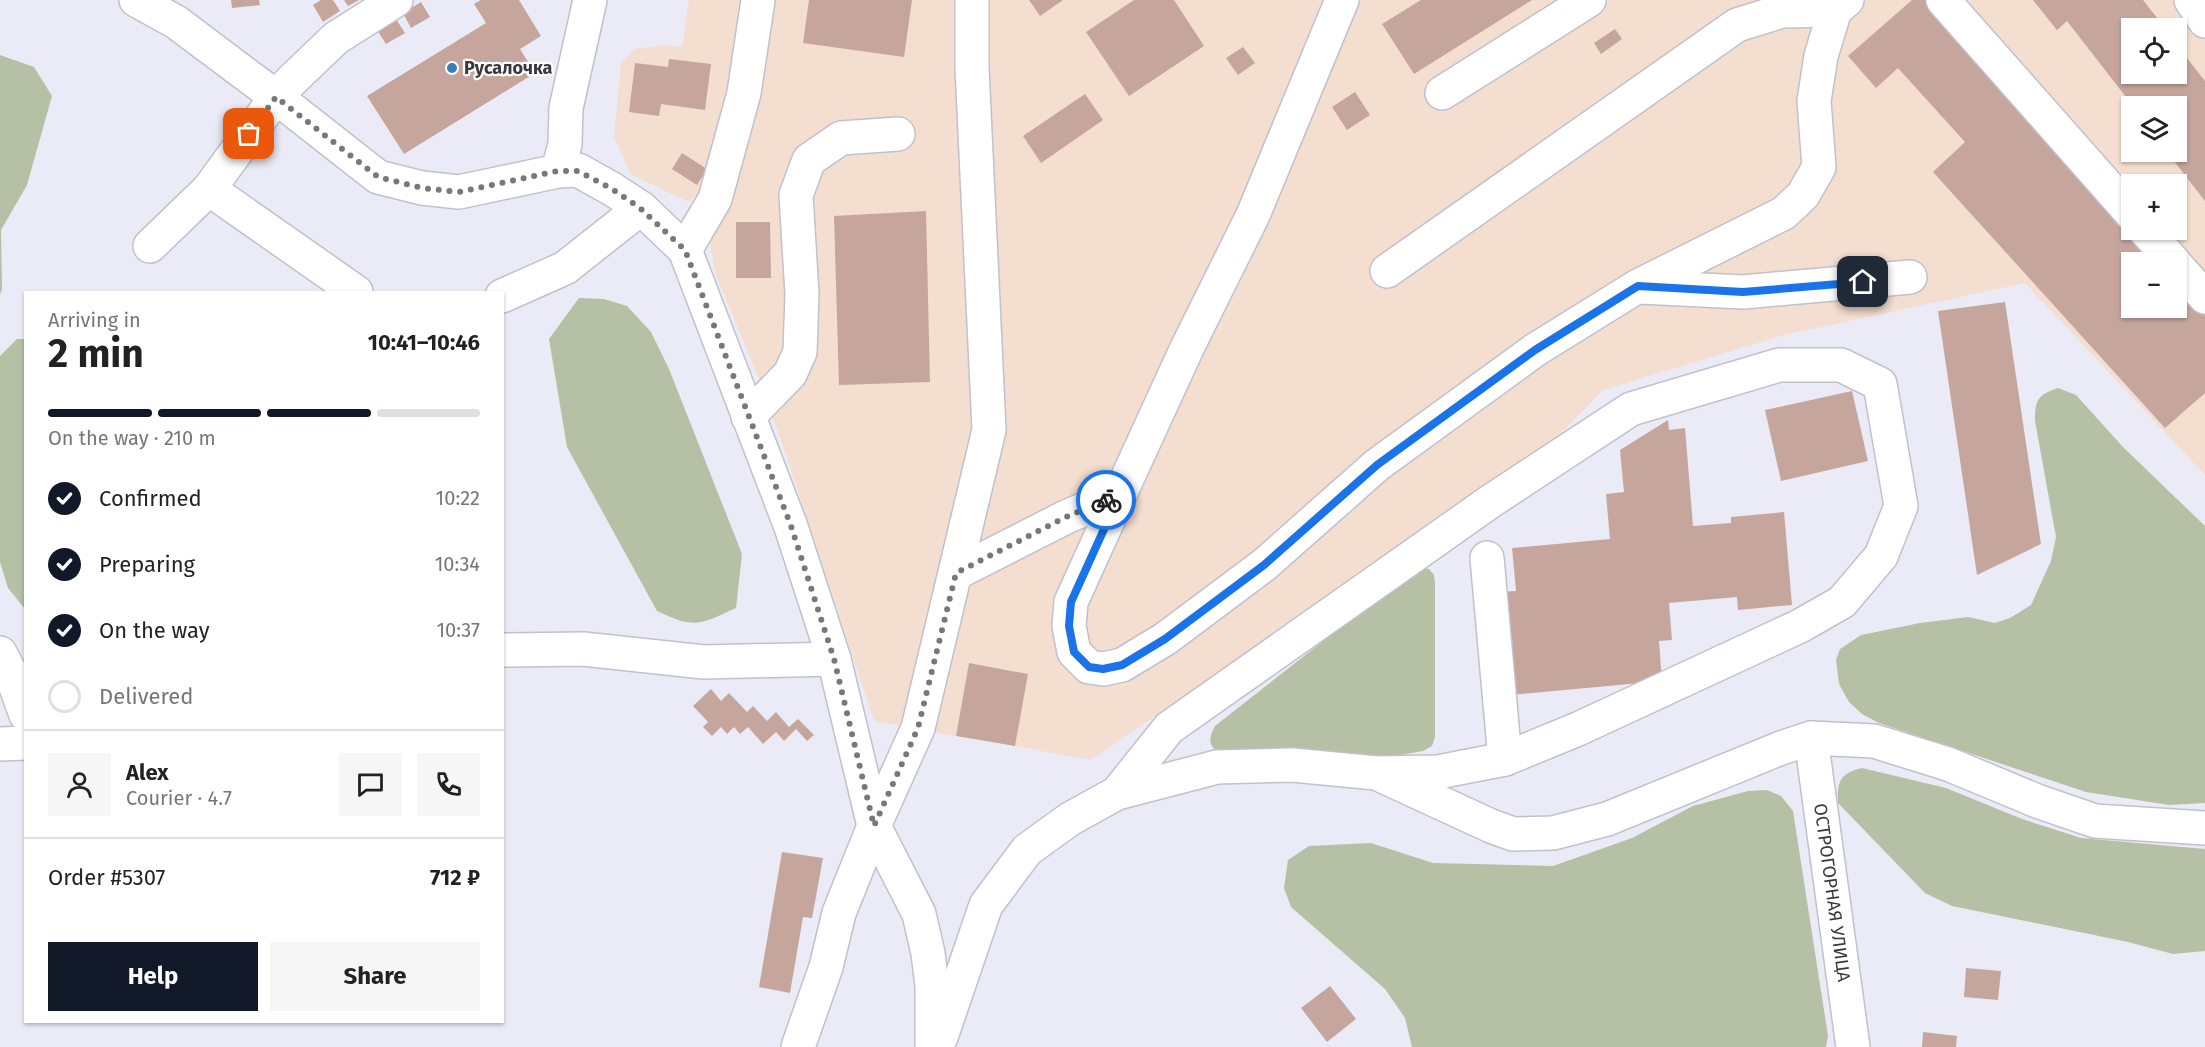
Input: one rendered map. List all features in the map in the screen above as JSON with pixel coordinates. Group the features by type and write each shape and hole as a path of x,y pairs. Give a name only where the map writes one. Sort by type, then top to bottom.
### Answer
{"street":[{"path":"136,0 176,22 378,177 422,188 459,192 558,171 578,171 612,189 640,208 685,250 791,526 834,659 874,826 919,914 928,953 932,986 932,1047"},
{"path":"150,246 209,189 276,97 336,38 396,0"},
{"path":"558,171 565,144 566,108 590,0"},
{"path":"685,250 715,199 744,93 758,0"},
{"path":"798,1047 826,967 839,913 874,826 918,728 989,430 972,80 972,0"},
{"path":"1342,0 1253,215 1186,348 1071,602 1069,626 1074,652 1089,667 1103,669 1122,665 1165,639 1264,565 1377,465 1535,350 1638,286 1784,213 1803,195 1820,167 1815,101 1821,56 1841,5 1782,11 1737,25 1387,271"},
{"path":"1442,93 1589,0"},
{"path":"1944,0 2121,201"},
{"path":"2191,0 2205,21"},
{"path":"748,417 790,374 800,352 802,294 796,195 808,160 841,138 898,134"},
{"path":"209,189 355,291"},
{"path":"504,295 565,268 640,208"},
{"path":"2154,240 2164,252"},
{"path":"2187,277 2205,297"},
{"path":"1638,286 1743,292 1910,278"},
{"path":"938,1047 986,905 1027,850 1070,819 1117,793 1217,767 1293,765 1376,773 1438,772 1505,759 1588,724 1800,626 1842,602 1881,556 1901,506 1880,384 1841,365 1779,365 1631,409 1491,501 1169,728 1117,793"},
{"path":"956,573 1066,517 1120,494"},
{"path":"1487,558 1505,759"},
{"path":"504,650 583,649 704,662 834,659"},
{"path":"0,653 12,676 24,709"},
{"path":"1376,773 1513,834 1554,833 1607,819 1811,738 1874,741 1948,764 2037,801 2095,821 2205,828"},
{"name":"ОСТРОГОРНАЯ УЛИЦА","path":"1811,738 1852,1047"},
{"path":"0,744 24,743"}],"shaded area":[{"path":"689,0 2205,0 2205,475 2025,283 1784,335 1603,390 1551,443 1091,760 1015,746 1027,674 969,663 956,736 874,721 767,398 716,275 699,191 689,202 631,175 614,137 621,63 634,49 663,45 682,47"}],"green space":[{"path":"0,55 34,67 52,96 27,185 1,230 2,289 0,295"},
{"path":"579,298 604,299 627,306 651,332 669,369 742,554 736,608 697,623 680,621 657,611 567,447 549,339"},
{"path":"17,339 24,339 24,608 8,588 0,562 0,356"},
{"path":"2058,388 2076,395 2123,447 2205,526 2205,803 2169,805 2086,792 1879,723 1862,714 1849,702 1839,684 1836,660 1840,649 1861,635 1920,623 1968,617 1995,623 2010,618 2031,605 2051,561 2056,537 2035,421 2036,408 2042,396"},
{"path":"1429,569 1434,575 1435,582 1435,737 1432,746 1423,751 1383,758 1227,758 1214,749 1210,742 1215,726 1412,571"},
{"path":"1862,768 1946,788 2022,819 2081,838 2205,849 2205,951 2173,954 2128,942 1952,906 1925,893 1838,803 1838,789 1841,780 1849,773"},
{"path":"1767,790 1781,796 1793,811 1828,1036 1826,1047 1412,1047 1405,1018 1385,989 1291,907 1284,888 1288,860 1309,846 1371,843 1433,863 1553,866 1632,838 1693,806 1748,791"}],"building":[{"path":"231,0 259,0 260,5 232,8"},
{"path":"321,0 333,0 340,11 323,22 313,5"},
{"path":"344,0 359,0 348,6"},
{"path":"481,0 519,0 541,36 520,49 535,73 404,154 367,96 486,23 474,4"},
{"path":"809,0 912,0 904,57 803,43"},
{"path":"1029,0 1063,0 1040,16"},
{"path":"1134,0 1174,0 1204,46 1129,96 1086,32"},
{"path":"1421,0 1532,0 1414,74 1382,24"},
{"path":"1912,0 1926,0 2121,216 2121,240 2143,240 2154,252 2121,252 2121,318 2187,318 2187,290 2205,309 2205,393 2165,428 1933,172 1965,142 1898,68 1876,88 1848,56"},
{"path":"2033,0 2143,0 2157,18 2121,18 2121,84 2187,84 2187,58 2205,81 2205,201 2187,178 2187,174 2184,174 2175,162 2187,162 2187,96 2125,96 2067,21 2057,30"},
{"path":"421,2 430,17 411,28 403,13"},
{"path":"396,19 405,33 386,44 377,30"},
{"path":"1615,29 1622,39 1601,54 1594,43"},
{"path":"1243,47 1255,63 1238,75 1226,58"},
{"path":"669,59 711,64 705,110 661,104 659,116 629,112 635,63 668,67"},
{"path":"1355,92 1370,115 1347,130 1332,107"},
{"path":"1085,94 1103,120 1041,163 1023,136"},
{"path":"682,153 707,169 697,185 672,169"},
{"path":"926,211 930,382 839,385 834,216"},
{"path":"736,222 770,222 771,278 736,278"},
{"path":"2005,302 2041,544 1977,575 1938,311"},
{"path":"1852,391 1868,461 1781,481 1765,410"},
{"path":"1668,420 1669,430 1685,428 1693,526 1731,523 1731,517 1784,512 1792,605 1738,610 1737,597 1669,603 1672,640 1659,641 1662,681 1511,695 1499,592 1516,591 1512,548 1610,539 1606,494 1624,492 1620,450"},
{"path":"969,663 1028,674 1015,746 956,736"},
{"path":"711,689 721,701 729,693 747,712 753,706 767,721 776,712 789,727 798,719 814,735 807,741 796,729 784,741 776,732 763,744 748,727 740,734 734,727 727,734 721,727 712,736 703,727 708,722 693,706"},
{"path":"782,852 823,858 812,918 803,917 790,993 759,987"},
{"path":"1966,968 2001,971 1998,1000 1964,997"},
{"path":"1330,986 1356,1019 1327,1042 1301,1008"},
{"path":"1923,1032 1957,1036 1956,1047 1922,1047"}],"way so far":[{"path":"249,134 276,97 378,177 422,188 459,192 558,171 578,171 612,189 640,208 685,250 791,526 834,659 874,826 918,728 956,573 1066,517 1106,500"}],"place":[{"name":"Русалочка","path":"452,68"}],"route":[{"path":"1106,500 1120,494 1071,602 1069,626 1074,652 1089,667 1103,669 1122,665 1165,639 1264,565 1377,465 1535,350 1638,286 1743,292 1863,282"}]}
